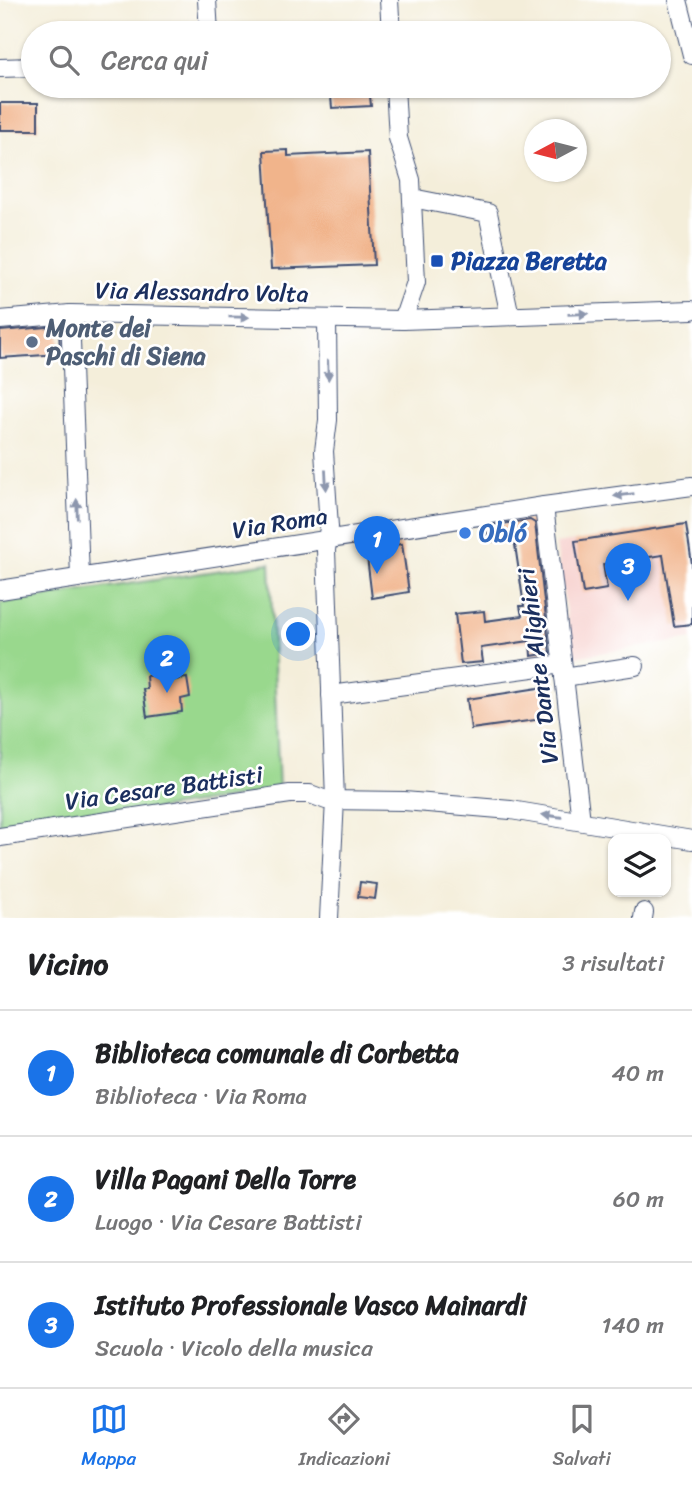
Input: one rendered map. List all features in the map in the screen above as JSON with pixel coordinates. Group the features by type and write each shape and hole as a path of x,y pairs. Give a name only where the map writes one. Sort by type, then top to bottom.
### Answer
{"street":[{"path":"207,0 208,21"},
{"path":"389,0 390,21"},
{"path":"678,0 688,19 692,55"},
{"path":"0,68 21,67"},
{"path":"396,98 398,138 411,180 416,282 403,320"},
{"path":"412,198 488,213 510,316"},
{"name":"Via Alessandro Volta","path":"0,320 70,314 403,320 692,310"},
{"path":"70,314 80,577"},
{"path":"327,319 328,420 324,451 335,800 329,918"},
{"name":"Via Roma","path":"0,590 544,506 692,486"},
{"name":"Via Dante Alighieri","path":"544,506 582,821"},
{"path":"331,695 563,670 635,666"},
{"name":"Via Cesare Battisti","path":"0,837 290,794 310,794 335,800 418,802 511,810 692,840"}],"shaded area":[{"path":"686,524 692,564 692,639 573,657 556,544"}],"green space":[{"path":"270,563 279,791 0,832 0,603"}],"building":[{"path":"331,98 370,98 371,106 332,108"},
{"path":"0,103 38,103 38,130 0,130"},
{"path":"288,150 288,156 368,152 374,265 271,269 264,151"},
{"name":"Monte dei Paschi di Siena","path":"59,326 60,354 0,358 0,331"},
{"path":"530,520 535,523 550,653 531,656 530,641 481,648 483,662 461,664 455,614 484,611 485,621 522,616 520,606 524,606 514,538 488,542 486,526"},
{"path":"686,524 692,564 692,624 674,626 663,555 603,564 607,589 583,593 575,541"},
{"path":"402,544 409,592 372,598 366,549"},
{"path":"165,674 166,681 187,678 190,697 181,699 182,712 147,717 143,689 147,689 146,676"},
{"path":"545,687 550,718 471,729 467,699"},
{"path":"360,882 377,884 375,899 358,897"}],"place":[{"name":"Piazza Beretta","path":"437,261"},
{"name":"Monte dei Paschi di Siena","path":"32,342"},
{"name":"Obló","path":"465,533"},
{"name":"Biblioteca comunale di Corbetta","path":"377,574"},
{"name":"Istituto Professionale Vasco Mainardi","path":"628,601"},
{"name":"Villa Pagani Della Torre","path":"167,693"}]}
